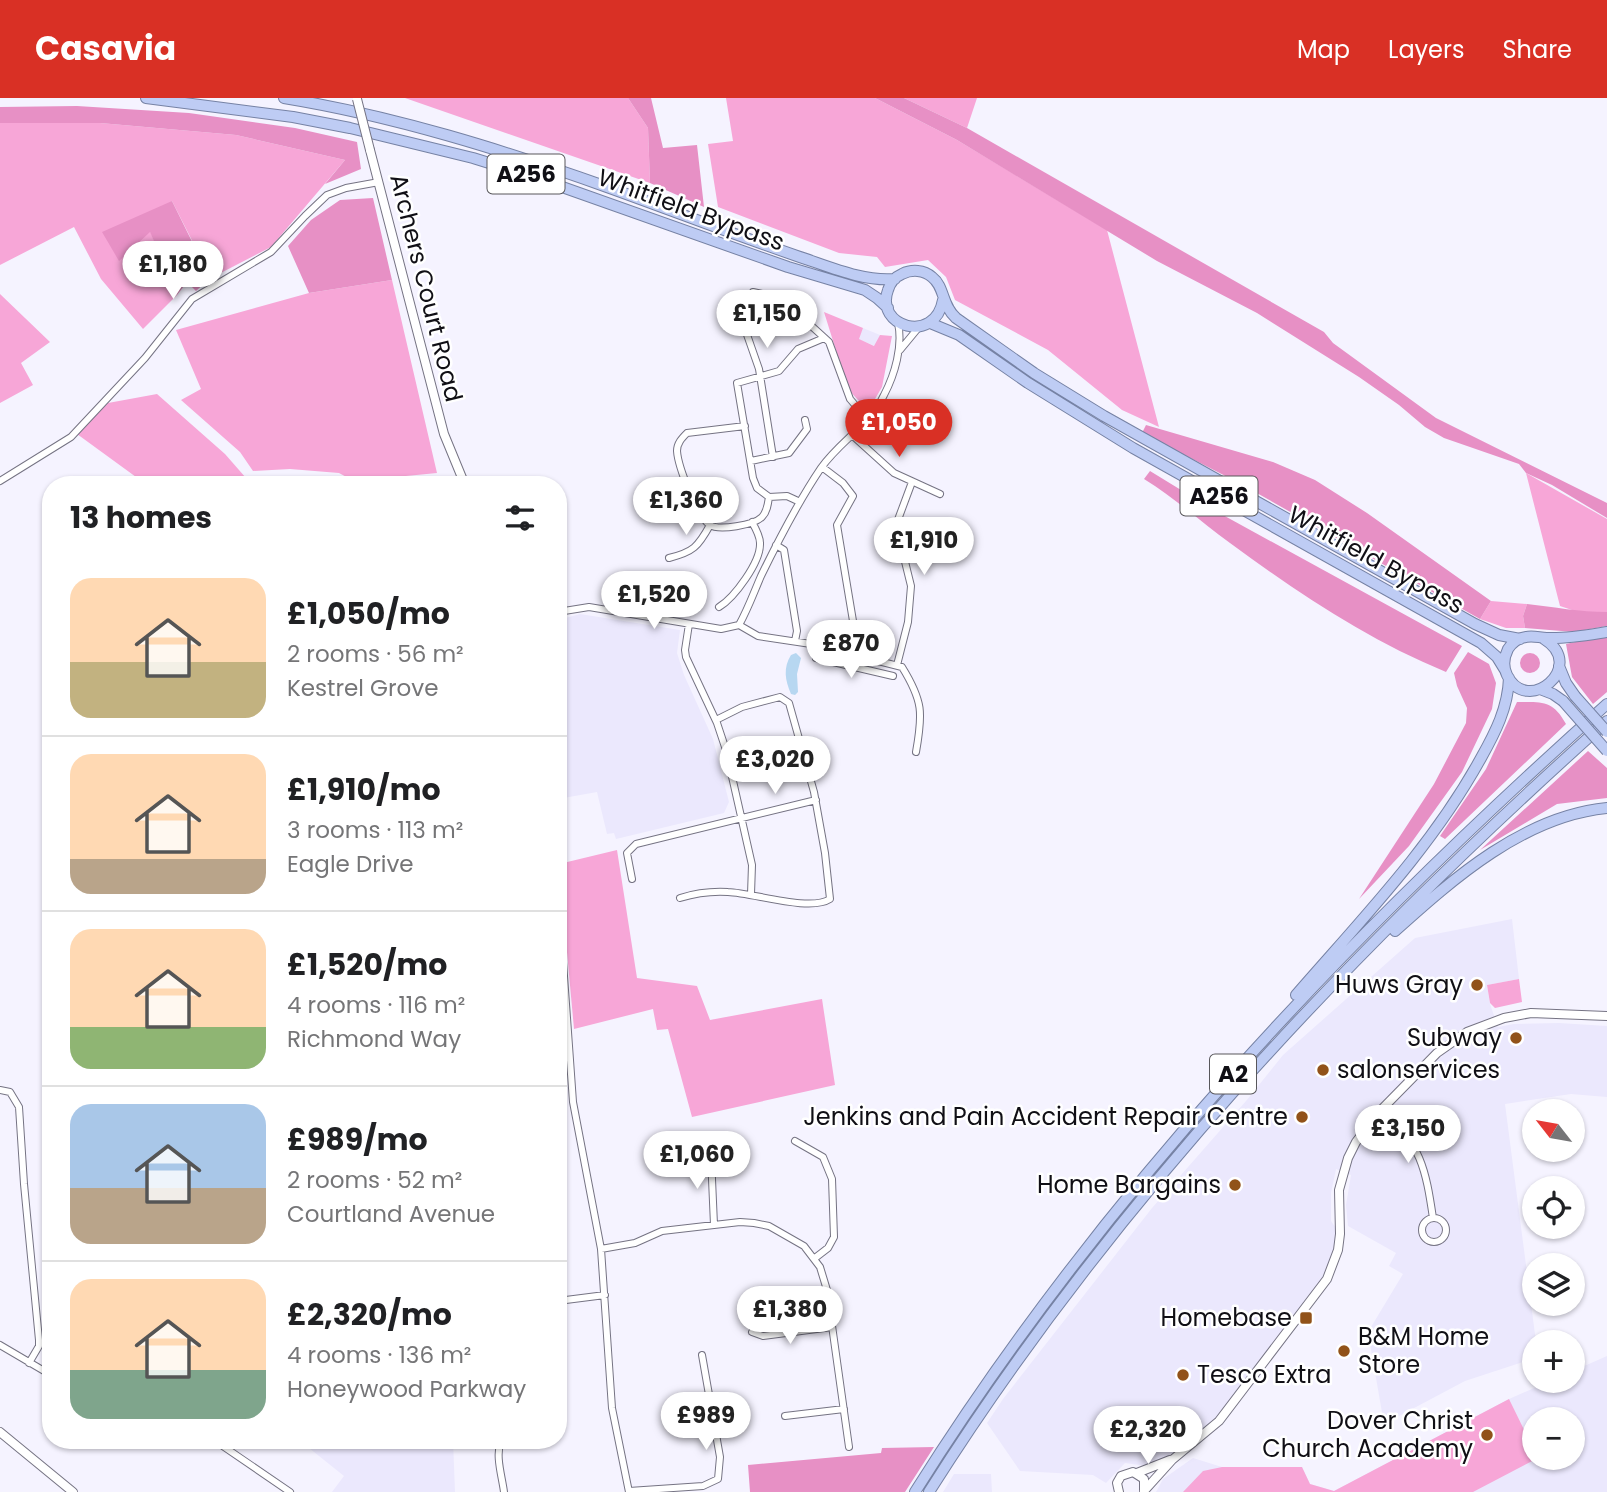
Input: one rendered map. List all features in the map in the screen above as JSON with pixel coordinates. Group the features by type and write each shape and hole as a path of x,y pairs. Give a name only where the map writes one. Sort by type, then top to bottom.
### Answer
{"highway":[{"name":"Whitfield Bypass","path":"146,98 304,120 473,158 548,181 739,250 865,290 888,308"},
{"name":"Whitfield Bypass","path":"284,98 465,142 605,186 809,260 867,278 895,279"},
{"path":"909,271 929,275 939,285 943,300 939,313 930,323 907,327 897,322 888,308 887,292 895,279 909,271"},
{"name":"Whitfield Bypass","path":"943,300 952,315 966,326 1034,373 1116,423 1484,629 1520,639"},
{"name":"Whitfield Bypass","path":"930,323 959,335 1051,398 1133,448 1481,643 1492,652 1507,674"},
{"path":"1259,1044 1268,1027 1412,861 1444,818 1473,772 1500,720 1507,701 1507,652 1520,639 1529,636 1544,639 1607,632"},
{"path":"1544,639 1556,650 1566,683 1607,732"},
{"path":"1540,689 1553,680 1559,666"},
{"path":"1507,674 1516,686 1525,690 1540,689 1563,701 1607,751"},
{"name":"A2","path":"915,1492 1006,1355 1063,1278 1133,1190 1259,1044 1446,851 1607,704"},
{"name":"A2","path":"929,1492 1017,1361 1206,1123 1331,988 1457,860 1607,721"},
{"path":"1331,988 1444,887 1490,855 1558,820 1607,808"}],"street":[{"name":"Archers Court Road","path":"356,99 444,434 461,476"},
{"path":"0,481 71,437 145,358 192,299 271,252 327,195 346,188 379,182"},
{"path":"753,292 762,294 806,321 829,342 850,399 868,420"},
{"path":"897,322 900,337 898,355"},
{"path":"739,625 776,545 800,502 822,467 868,420 886,391 898,355 908,337 919,327"},
{"path":"745,329 759,369 772,457"},
{"path":"800,502 786,496 769,497 755,483 737,383 760,378 784,368 798,349 824,338"},
{"path":"751,461 786,455 807,429 806,419"},
{"path":"745,426 694,430 687,433 679,443 678,456 686,482 695,506 710,525 719,528 761,518 769,497"},
{"path":"852,435 894,473 940,494"},
{"path":"822,467 843,483 853,496 837,525 855,633 852,654"},
{"path":"912,482 897,525 911,586 900,666 919,695 921,712 916,752"},
{"path":"719,607 737,592 758,555 760,544 752,522"},
{"path":"669,558 697,547 710,525"},
{"path":"776,545 784,550 797,631 795,641"},
{"path":"567,611 589,607 721,629 739,625 758,636 795,641 900,666"},
{"path":"690,624 686,657 716,720 726,750 752,864 751,894"},
{"path":"829,661 831,649"},
{"path":"816,658 893,676"},
{"path":"875,672 877,661"},
{"path":"680,898 712,892 751,894 807,904 824,903 830,899 816,800 789,703 780,697 742,707 716,720"},
{"path":"632,879 626,857 632,846 816,800"},
{"path":"1144,1492 1172,1460 1219,1421 1327,1279 1338,1250 1339,1190 1356,1142 1381,1111 1437,1053 1478,1026 1531,1013 1607,1016"},
{"path":"567,1026 573,1102 601,1249 612,1408 629,1491 703,1486 718,1479 720,1457 702,1355"},
{"path":"0,1090 10,1092 19,1107 39,1340 39,1346 29,1363"},
{"path":"1381,1111 1403,1131 1420,1158 1428,1179 1433,1218"},
{"path":"795,1141 823,1157 832,1179 834,1237 828,1248 815,1258"},
{"path":"710,1156 714,1225"},
{"path":"601,1249 635,1243 662,1231 740,1222 769,1226 792,1237 815,1258 824,1278 849,1447"},
{"path":"567,1300 605,1295"},
{"path":"752,1332 763,1336 832,1327"},
{"path":"0,1345 42,1370"},
{"path":"785,1416 844,1409"},
{"path":"0,1432 73,1492"},
{"path":"227,1449 290,1492"},
{"path":"501,1449 504,1492"},
{"path":"1119,1492 1117,1483 1121,1476 1172,1460"},
{"path":"1137,1473 1144,1479 1144,1492"}],"shaded area":[{"path":"405,98 628,98 648,128 650,183"},
{"path":"628,98 651,98 663,148 697,145 704,207 650,183 648,128"},
{"path":"726,98 875,98 957,140 1107,230 1159,427 1122,410 1048,350 955,300 946,277 928,260 885,267 877,257 839,253 718,207 708,144 733,141"},
{"path":"875,98 904,98 967,128 1324,332 1333,343 1436,418 1607,503 1607,518 1552,485 1526,473 1519,464 1444,438 1425,427 1359,377 1257,313 1157,261 957,140"},
{"path":"904,98 977,98 967,128"},
{"path":"77,106 189,113 295,128 357,142 361,169 325,184 345,160 236,135 100,123 0,123 0,107"},
{"path":"0,123 100,123 236,135 345,160 271,247 211,278 172,201 150,231 177,295 143,329 101,279 74,227 0,265"},
{"path":"373,198 392,280 309,293 288,246 311,220 340,200"},
{"path":"172,201 210,278 196,291 187,282 177,295 150,232 119,261 102,232"},
{"path":"392,280 437,473 345,476 339,473 290,469 253,471 240,452 181,400 201,389 176,330 309,293"},
{"path":"0,294 50,342 21,363 33,385 0,403"},
{"path":"824,312 863,328 859,339 874,346 880,335 892,336 882,387 868,411 848,389"},
{"path":"863,328 880,335 875,346 858,339"},
{"path":"157,394 225,454 244,476 135,476 77,434 108,403"},
{"path":"1146,425 1273,462 1315,480 1367,513 1491,601 1480,619 1239,483 1142,433"},
{"path":"1150,471 1212,509 1462,646 1446,672 1361,630 1281,580 1144,479"},
{"path":"1526,473 1607,519 1607,612 1578,612 1560,606"},
{"path":"1491,601 1527,604 1523,616 1525,628 1506,628 1480,619"},
{"path":"1527,604 1607,612 1607,626 1574,632 1525,628 1523,616"},
{"path":"580,614 680,630 677,653 713,739 729,802 724,813 616,839 614,833 607,834 597,792 567,797 567,618"},
{"path":"1607,635 1607,692 1593,704 1572,677 1566,644"},
{"path":"1468,652 1489,664 1496,683 1492,709 1462,772 1409,846 1359,899 1434,784 1466,723 1467,708 1454,673"},
{"path":"1530,653 1537,656 1540,663 1537,670 1530,673 1523,670 1520,663 1523,656"},
{"path":"1517,702 1551,706 1566,724 1445,839 1440,836 1486,769"},
{"path":"1588,751 1607,768 1607,798 1557,804 1480,850"},
{"path":"617,850 637,978 697,986 710,1020 822,999 835,1085 692,1117 668,1029 657,1030 653,1009 574,1029 567,952 567,862"},
{"path":"1512,919 1519,979 1487,985 1498,1027 1559,1023 1607,1026 1607,1097 1571,1094 1522,1099 1522,1101 1505,1104 1524,1253 1522,1253 1522,1316 1533,1316 1534,1330 1522,1330 1522,1362 1465,1381 1384,1424 1368,1332 1403,1274 1389,1266 1396,1253 1348,1226 1346,1205 1351,1175 1336,1169 1331,1193 1331,1221 1340,1234 1333,1265 1240,1396 1192,1444 1147,1466 1125,1463 1106,1483 1093,1475 1020,1471 987,1423 1003,1399 1152,1208 1283,1055 1415,938"},
{"path":"1519,979 1522,1002 1495,1008 1490,1003 1487,985"},
{"name":"Dover Christ Church Academy","path":"1607,1356 1607,1492 1156,1492 1163,1479 1193,1458 1222,1467 1302,1467 1310,1484 1334,1491 1523,1393 1585,1393 1585,1366"},
{"path":"1509,1399 1522,1426 1522,1466 1473,1492 1183,1492 1203,1471 1222,1467 1302,1467 1310,1484 1334,1491"},
{"path":"934,1447 905,1492 750,1492 748,1465 881,1453 882,1448"},
{"path":"310,1449 453,1449 455,1492 332,1492 344,1476"},
{"path":"954,1474 991,1474 992,1492 943,1492"}],"water":[{"path":"796,653 801,658 797,674 798,692 795,695 791,694 786,674 788,660"}],"place":[{"name":"Huws Gray","path":"1477,985"},
{"name":"Subway","path":"1516,1038"},
{"name":"salonservices","path":"1323,1070"},
{"name":"Jenkins and Pain Accident Repair Centre","path":"1302,1117"},
{"name":"Home Bargains","path":"1235,1185"},
{"name":"Homebase","path":"1306,1318"},
{"name":"B&M Home Store","path":"1344,1351"},
{"name":"Tesco Extra","path":"1183,1375"},
{"name":"Dover Christ Church Academy","path":"1487,1435"}]}
